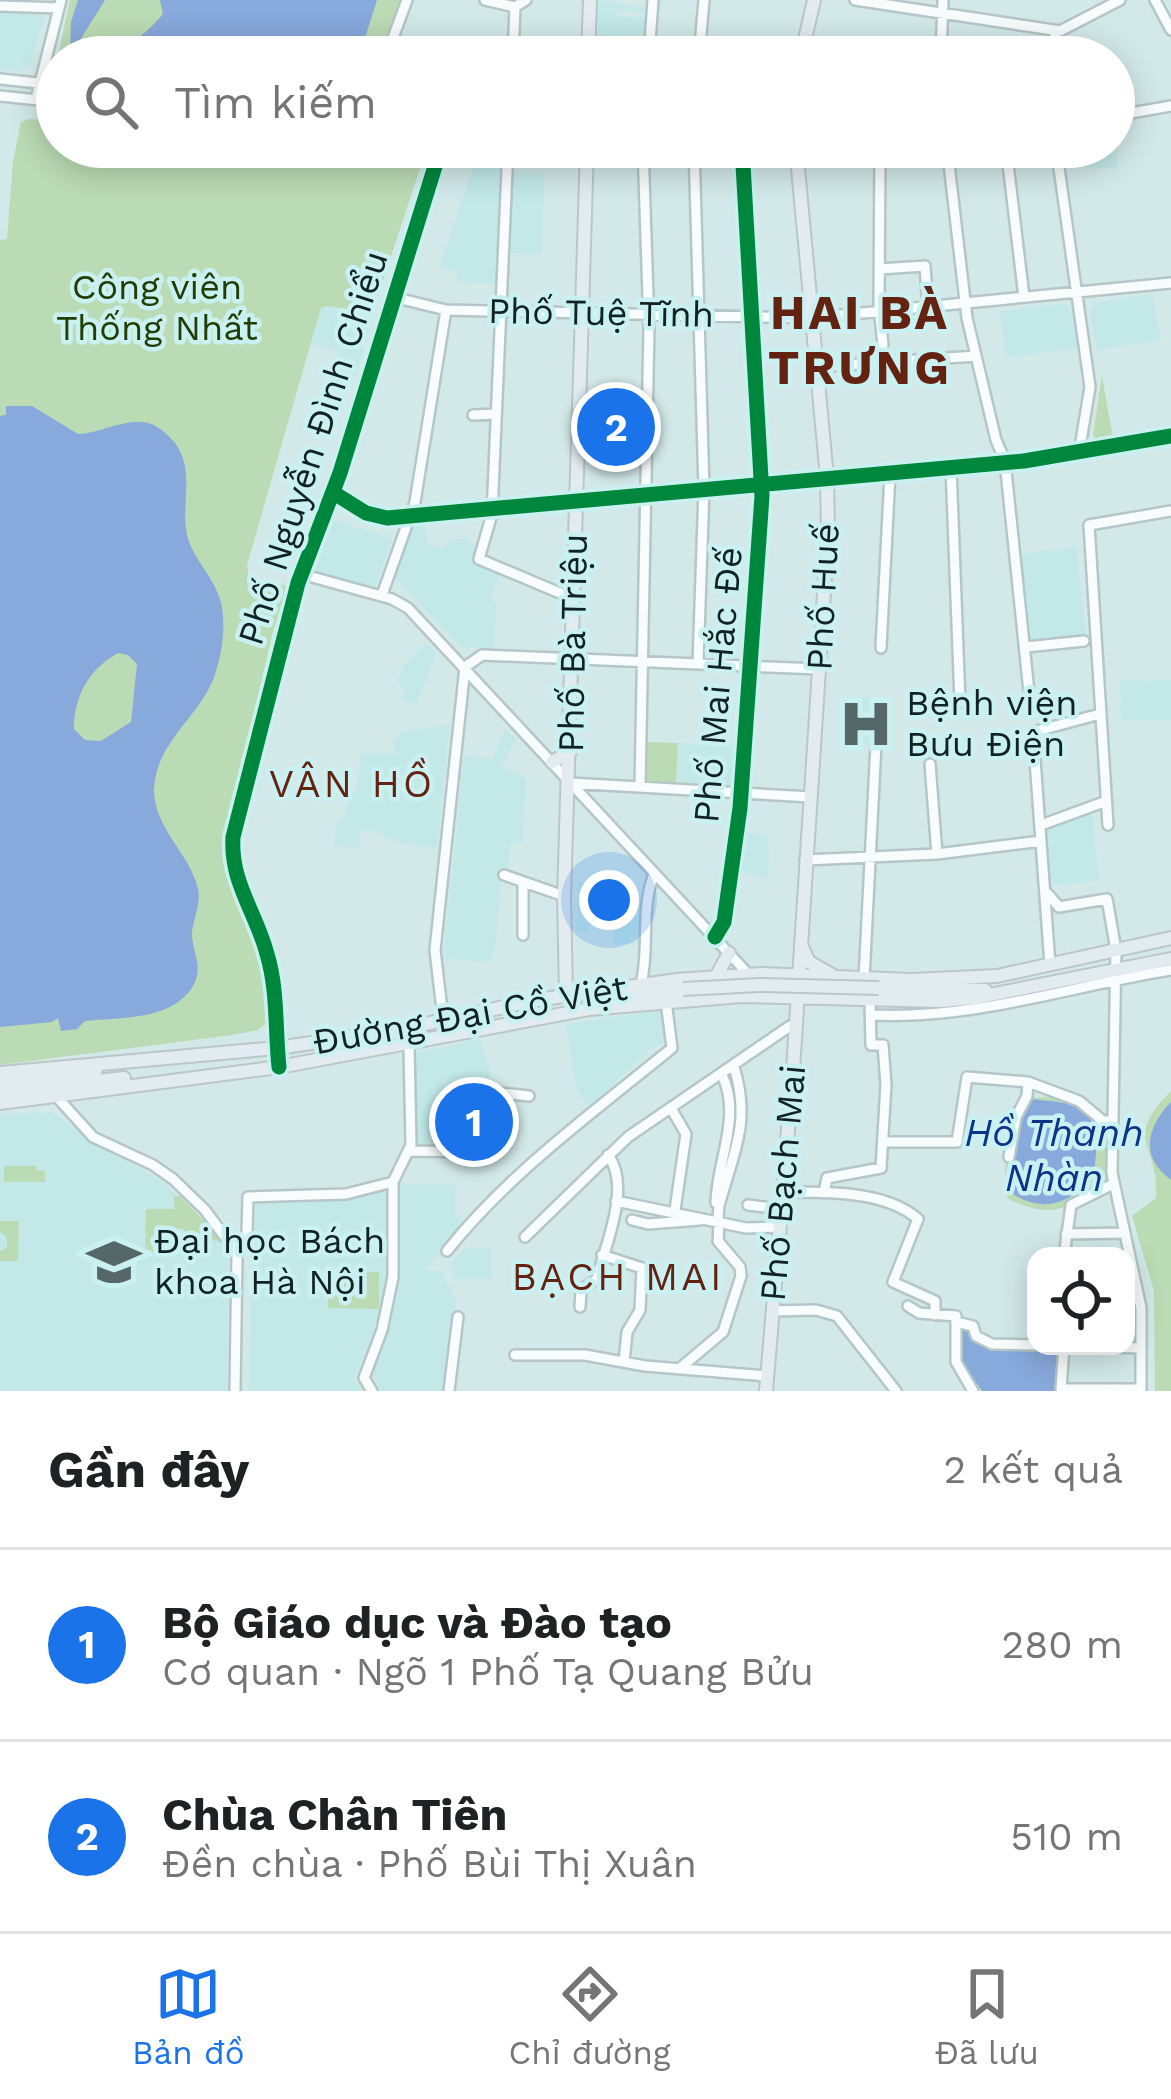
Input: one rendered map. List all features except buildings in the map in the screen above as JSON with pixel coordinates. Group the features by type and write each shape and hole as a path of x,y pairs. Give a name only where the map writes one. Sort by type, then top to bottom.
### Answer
{"main road":[{"path":"589,36 590,0"},
{"path":"806,36 814,0"},
{"name":"Phố Bà Triệu","path":"561,996 585,168"},
{"name":"Phố Huế","path":"797,975 828,531 798,168"},
{"path":"552,762 570,752"},
{"path":"912,989 965,984 1171,938"},
{"path":"800,941 809,962 838,978"},
{"path":"721,997 726,984 716,977 729,953"},
{"path":"589,1009 645,988 1010,991 1115,976 1171,959"},
{"name":"Phố Bạch Mai","path":"766,1391 797,975"},
{"name":"Đường Đại Cồ Việt","path":"0,1072 277,1048 392,1031 561,996 716,977 986,977"},
{"path":"854,1000 846,996 845,986 865,979"},
{"name":"Đường Đại Cồ Việt","path":"0,1103 279,1067 589,1009 721,997 854,1000 870,1008 1010,991"},
{"path":"496,1008 499,1026"},
{"path":"0,1082 168,1060"},
{"path":"0,1092 129,1078 155,1081"}],"street":[{"path":"394,36 407,0"},
{"path":"485,0 515,7 526,0"},
{"path":"650,36 653,0"},
{"path":"701,36 704,0"},
{"path":"855,0 1055,31 1065,31 1120,0"},
{"path":"941,36 943,0"},
{"path":"1155,0 1171,30"},
{"path":"0,6 60,4 52,36"},
{"path":"514,36 515,7"},
{"path":"1055,31 1055,36"},
{"path":"0,79 36,83"},
{"path":"0,96 36,99"},
{"path":"1135,112 1171,106"},
{"name":"Phố Nguyễn Đình Chiểu","path":"279,1067 268,956 236,880 232,852 260,721 301,574 334,493 434,168"},
{"path":"507,168 492,507 480,561 574,599"},
{"path":"640,786 648,494 644,168"},
{"path":"695,168 704,489 698,663"},
{"name":"Phố Mai Hắc Đế","path":"715,937 724,922 741,794 761,482 743,168"},
{"path":"880,168 883,345"},
{"path":"948,168 964,304 996,440 1005,460 1029,692"},
{"path":"1009,168 1024,297"},
{"path":"1059,168 1090,387 1079,453"},
{"path":"879,269 925,266 928,309"},
{"name":"Phố Tuệ Tĩnh","path":"394,298 446,310 811,318 1171,283"},
{"path":"382,596 416,502 446,310"},
{"path":"815,367 976,356"},
{"path":"472,415 496,414"},
{"path":"334,493 374,517 410,516 890,474 1079,453 1171,436"},
{"path":"951,467 960,702"},
{"path":"881,648 890,474"},
{"path":"1108,825 1089,525 1171,511"},
{"path":"301,574 408,608 749,974 760,997"},
{"path":"1025,647 1084,641"},
{"path":"443,1018 436,950 465,667 482,655 819,669"},
{"path":"1050,964 1043,918 1048,894 1033,732 1100,714"},
{"path":"865,979 876,744"},
{"path":"929,764 937,854"},
{"path":"570,783 811,797"},
{"path":"1041,825 1104,802"},
{"path":"806,860 937,854 1042,841"},
{"path":"645,988 648,892 654,874"},
{"path":"503,875 564,896"},
{"path":"523,882 524,935"},
{"path":"1048,894 1059,907 1107,899 1116,950 1108,1121 1113,1184 1141,1318 1141,1390 1060,1390 1063,1355"},
{"path":"824,1193 826,1178 881,1168 884,1045 871,1045 870,1008 921,1016 977,1009 1115,976 1171,970"},
{"path":"447,1252 552,1147 672,1048 666,1001"},
{"path":"525,1237 628,1137 795,1026"},
{"path":"372,1391 364,1378 382,1330 394,1267 393,1182 409,1150 409,1046"},
{"path":"679,1369 723,1332 741,1276 740,1267 718,1241 719,1203 736,1160 739,1134 741,1089 734,1067"},
{"path":"716,1203 730,1110 729,1089 722,1075"},
{"path":"884,1142 958,1142 967,1077 1028,1082 1078,1101 1108,1121"},
{"path":"1009,1157 1028,1082"},
{"path":"78,1119 89,1092"},
{"path":"409,1150 486,1152 490,1092 529,1096"},
{"path":"56,1096 93,1137 173,1179 206,1210 237,1253"},
{"path":"672,1110 686,1134 675,1210"},
{"path":"580,1307 580,1289 597,1279 616,1201 615,1167 608,1155"},
{"path":"235,1391 237,1253 247,1234 248,1197 346,1194 393,1182"},
{"path":"1065,1247 1071,1205 1113,1184"},
{"path":"782,1192 866,1197 911,1213 918,1219 892,1282 935,1301 935,1315"},
{"path":"616,1201 746,1228 780,1227"},
{"path":"748,1204 781,1209"},
{"path":"632,1220 648,1224 718,1220"},
{"path":"1066,1234 1123,1233"},
{"path":"602,1255 642,1268 640,1310 627,1332 624,1362"},
{"path":"908,1306 956,1317 973,1326 976,1336 988,1343 1027,1345"},
{"path":"773,1311 824,1311 837,1316 896,1391"},
{"path":"448,1391 458,1317"},
{"path":"956,1317 956,1362 973,1391"},
{"path":"1135,1318 1141,1318"},
{"path":"1135,1348 1141,1348"},
{"path":"515,1354 585,1355 767,1376"}],"shaded area":[{"path":"598,1 647,8 647,12 617,10 617,16 646,18 645,36 597,36"},
{"path":"0,12 40,14 44,19 30,63 22,71 0,69"},
{"path":"502,168 498,283 457,282 457,270 439,268 472,170"},
{"path":"511,173 544,174 542,254 509,253"},
{"path":"1152,294 1161,340 1097,350 1090,311 1098,302"},
{"path":"1066,304 1073,310 1079,348 1006,357 1000,311"},
{"path":"321,308 373,313 355,378 335,370 340,352 311,343"},
{"path":"329,519 392,539 375,588 311,572"},
{"path":"425,523 427,544 441,548 452,540 468,538 481,546 477,561 501,571 490,599 496,603 494,649 461,647 396,579 410,528"},
{"path":"1077,547 1086,635 1031,641 1021,554"},
{"path":"427,642 436,654 416,705 401,699 405,689 397,681 403,667"},
{"path":"1171,680 1171,720 1121,720 1120,681"},
{"name":"Bệnh viện Bưu Điện","path":"848,697 887,700 885,744 845,741"},
{"path":"450,724 437,848 400,843 368,828 360,833 359,848 334,846 347,794 357,790 361,753 395,754 397,733"},
{"path":"506,729 516,740 501,766 526,778 522,843 511,843 491,962 443,959 464,755 492,759"},
{"path":"678,743 739,746 736,783 676,781"},
{"path":"1092,807 1099,880 1052,885 1046,824"},
{"path":"741,833 768,836 769,878 736,871"},
{"path":"578,882 614,883 614,894 642,895 640,944 614,944 613,926 589,925 588,932 576,932"},
{"path":"664,1010 669,1041 651,1049 589,1107 576,1088 566,1024"},
{"path":"480,1039 491,1073 486,1152 409,1151 410,1054"},
{"name":"Đại học Bách khoa Hà Nội","path":"52,1112 162,1181 228,1245 227,1391 0,1391 0,1115"},
{"name":"Đại học Bách khoa Hà Nội","path":"400,1185 455,1185 455,1216 460,1217 463,1230 424,1269 442,1272 456,1300 446,1391 381,1391 372,1374 392,1317"},
{"name":"Đại học Bách khoa Hà Nội","path":"383,1189 388,1196 387,1271 378,1319 355,1379 360,1391 249,1391 257,1201 329,1199"},
{"name":"Đại học Bách khoa Hà Nội","path":"466,1248 491,1248 491,1278 452,1279 453,1260"}],"green space":[{"path":"70,0 403,0 391,36 62,36"},
{"name":"Công viên Thống Nhất","path":"36,120 36,168 420,168 369,312 321,308 247,565 249,577 288,586 272,635 224,848 226,876 264,972 267,1023 258,1030 232,1035 0,1065 0,240 7,239 21,122"},
{"path":"1102,376 1113,438 1096,441 1093,434"},
{"path":"644,742 678,743 676,785 645,782"},
{"path":"1171,1091 1171,1391 1155,1391 1154,1291 1132,1216 1156,1198 1145,1133 1156,1108"},
{"name":"Hồ Thanh Nhàn","path":"1056,1097 1102,1117 1109,1130 1107,1179 1072,1204 1037,1209 1007,1198 1010,1129 1014,1106 1025,1098"},
{"path":"4,1166 36,1166 37,1171 45,1171 45,1182 4,1182"},
{"path":"174,1196 180,1196 224,1241 184,1240 184,1229 178,1228 177,1240 153,1240 153,1252 145,1252 146,1209 174,1209"},
{"path":"0,1221 19,1221 18,1261 0,1261 7,1237 0,1232"},
{"path":"329,1271 379,1272 379,1309 328,1308"}],"water":[{"path":"78,0 105,0 82,36 71,36"},
{"path":"160,0 377,0 366,36 139,36 163,14"},
{"path":"6,406 32,406 78,434 139,422 157,427 171,439 185,464 187,535 217,591 223,619 213,680 161,759 154,790 160,817 198,889 192,933 196,979 172,1006 85,1021 77,1029 61,1031 58,1018 0,1027 0,416 6,415","holes":["118,653 137,664 131,722 101,741 85,740 74,729 85,685"]},
{"name":"Hồ Thanh Nhàn","path":"1029,1098 1072,1106 1083,1111 1094,1126 1094,1174 1077,1192 1057,1202 1036,1203 1013,1194 1013,1143"},
{"name":"Hồ Thanh Nhàn","path":"1171,1102 1171,1180 1154,1162 1150,1142 1156,1122"},
{"path":"963,1328 991,1347 1027,1349 1027,1355 1060,1355 1055,1391 982,1391 962,1363"}],"cycle path":[{"path":"279,1067 271,968 240,883 233,837 298,583 340,473 434,168"},
{"path":"715,937 724,922 740,808 762,496 743,168"},
{"path":"334,493 366,513 387,518 1024,461 1171,436"}],"place":[{"name":"Chùa Chân Tiên","path":"616,427"},
{"name":"Bệnh viện Bưu Điện","path":"866,724"},
{"name":"Bộ Giáo dục và Đào tạo","path":"474,1122"},
{"name":"Đại học Bách khoa Hà Nội","path":"114,1262"}],"district":[{"name":"HAI BÀ TRƯNG","path":"860,340"},
{"name":"VÂN HỒ","path":"352,783"},
{"name":"BẠCH MAI","path":"618,1276"}]}
